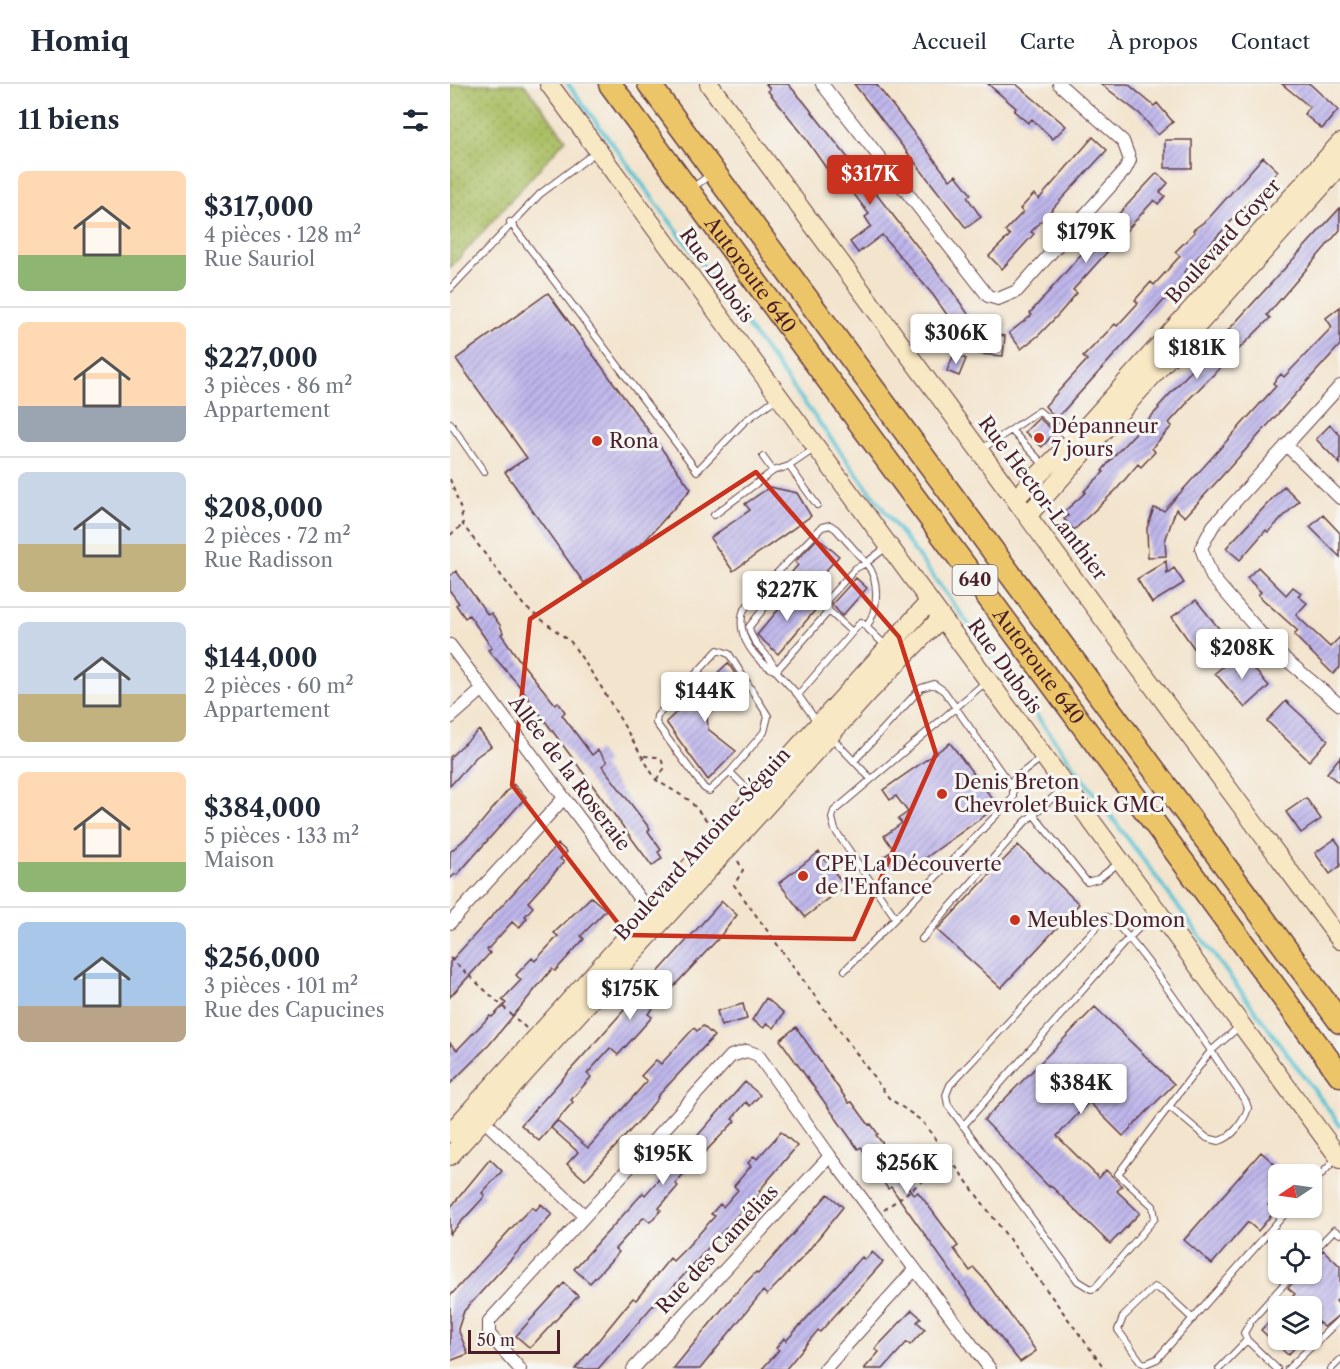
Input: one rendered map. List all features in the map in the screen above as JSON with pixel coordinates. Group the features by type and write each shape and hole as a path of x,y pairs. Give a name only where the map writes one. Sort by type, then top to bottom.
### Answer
{"highway":[{"name":"Autoroute 640","path":"610,84 1340,1075"},
{"name":"Autoroute 640","path":"649,84 1340,1022"}],"street":[{"name":"Rue Dubois","path":"549,84 1339,1158"},
{"name":"Rue Hector-Lanthier","path":"709,84 1340,940"},
{"path":"822,84 988,296 998,299 1017,291 1125,170 1131,160 1123,141 1059,84"},
{"name":"Boulevard Goyer","path":"1015,499 1085,428 1340,143"},
{"name":"Boulevard Goyer","path":"1028,514 1340,166"},
{"path":"1340,386 1213,526 1201,548 1212,577 1277,652 1340,705"},
{"path":"1286,445 1340,498"},
{"name":"Boulevard Antoine-Séguin","path":"824,730 887,647 929,602"},
{"name":"Boulevard Antoine-Séguin","path":"450,1156 477,1115 824,730 941,618"},
{"name":"Allée de la Roseraie","path":"450,645 654,918"},
{"path":"450,718 483,689"},
{"path":"450,923 564,798"},
{"path":"520,1369 489,1334 489,1321 731,1056 747,1051 758,1055 830,1156 990,1369"},
{"path":"477,1115 585,1216"},
{"name":"Boulevard Antoine-Séguin","path":"450,1133 477,1115"},
{"name":"Rue des Camélias","path":"633,1369 830,1156"},
{"path":"825,1369 915,1269"}],"lane":[{"path":"450,289 510,222 540,194 598,151"},
{"path":"689,191 714,172"},
{"path":"510,222 697,471 745,421 778,396"},
{"path":"979,450 1039,411 1072,440"},
{"path":"450,423 484,472"},
{"path":"1011,430 1047,468"},
{"path":"714,515 773,471 789,466 816,448"},
{"path":"763,457 773,471"},
{"path":"789,466 817,505"},
{"path":"866,627 874,614 875,581 872,570 837,529 830,525 822,527 743,610 741,633 763,665 776,671 798,695 824,730 871,779"},
{"path":"829,611 826,602 856,568 888,546"},
{"path":"776,671 771,657 750,636 749,627 780,588 796,584 852,632"},
{"path":"776,671 829,611"},
{"path":"798,695 861,622 887,647"},
{"path":"718,650 729,654 768,716 764,732 730,772 715,788 709,791 704,788 656,723 657,716 718,650"},
{"path":"895,917 835,830 832,818 834,811 987,680"},
{"path":"845,970 1013,798 1013,789 1009,783 939,687 926,685 855,760"},
{"path":"1009,783 1043,756"},
{"path":"730,772 760,801"},
{"path":"922,939 1033,814 1065,787"},
{"path":"1033,814 1087,882 1098,879 1121,862"},
{"path":"963,1126 1129,937 1156,910"},
{"path":"1170,1107 1213,1140 1224,1140 1239,1125 1248,1108 1246,1102 1211,1052 1129,937 1112,918 1106,917 950,1084 946,1100 1078,1281 1091,1289 1095,1288 1155,1218 1153,1206 1118,1174 1211,1052 1241,1025"},
{"path":"1322,1174 1339,1158"},
{"path":"1192,1319 1164,1292 1154,1287 1123,1317 1118,1330 1141,1362 1150,1364 1192,1319 1281,1218"},
{"path":"1322,1243 1334,1230 1340,1234"},
{"path":"1277,1369 1247,1340 1244,1334 1246,1328 1284,1284"},
{"path":"1288,1369 1340,1319"},
{"path":"1220,1369 1247,1340"},
{"path":"1331,1369 1340,1359"}],"path":[{"path":"450,479 462,510 463,525 525,607 571,642 600,685 656,780 689,800 742,870 734,885 889,1098 922,1121 1105,1369"},
{"path":"450,535 463,525"},
{"path":"642,756 657,757 662,761 664,769 656,780"},
{"path":"450,958 533,1034"},
{"path":"875,1216 951,1160"}],"highlighted area":[{"path":"756,472 899,637 936,754 854,939 627,935 512,785 530,619"}],"green space":[{"path":"450,84 524,84 566,139 450,268"}],"building":[{"path":"766,84 788,84 804,102 950,288 975,324 958,337 947,322 950,319 933,295 882,235 858,253 850,242 871,226 865,217 869,214 848,186 842,191 801,132 768,91 770,89"},
{"path":"854,84 876,84 950,180 956,175 971,194 967,197 981,217 966,228"},
{"path":"988,84 1016,84 1066,126 1053,139 1032,119 1028,123 1014,111 1016,108"},
{"path":"1101,84 1128,84 1154,106 1157,103 1173,122 1158,135 1140,114"},
{"path":"1282,84 1310,84 1338,110 1322,129 1304,114 1310,107"},
{"path":"1093,137 1107,150 1031,232 1034,234 1002,269 989,256 1010,235 1005,231 1023,212 1020,209 1034,194 1039,199"},
{"path":"1165,140 1192,140 1192,168 1165,168"},
{"path":"1263,157 1278,171 1184,272 1187,275 1056,419 1045,406 1087,360 1083,357 1138,303 1135,300 1151,282 1154,285 1180,256 1175,252 1195,232 1193,230 1208,219"},
{"path":"1157,173 1168,183 1160,192 1165,196 1158,204 1154,200 1073,290 1077,293 1059,314 1039,335 1021,349 1009,333 1032,315 1030,313 1084,251"},
{"path":"1340,208 1340,230 1267,315 1270,318 1187,401 1169,423 1172,426 1152,448 1155,452 1141,467 1138,464 1116,490 1074,530 1064,519 1068,516 1064,512 1086,492 1084,491 1104,472 1102,471 1113,457"},
{"path":"548,293 691,489 644,542 584,583 505,472 527,458 456,359"},
{"path":"1340,307 1340,345 1185,517 1176,509 1165,541 1166,556 1148,557 1147,528 1154,508 1164,511 1276,386 1273,383 1281,374 1284,377 1332,327 1326,318"},
{"path":"981,333 1005,336 1003,356 979,354"},
{"path":"954,354 966,359 959,376 947,371"},
{"path":"1039,418 1055,432 1042,447 1025,432"},
{"path":"1330,425 1340,435 1340,464 1316,439"},
{"path":"1284,486 1299,501 1268,532 1266,530 1240,560 1226,548"},
{"path":"770,487 797,493 811,516 733,571 710,538 750,510 745,504"},
{"path":"1323,515 1340,533 1340,557 1310,527"},
{"path":"818,538 839,556 812,586 823,596 821,599 792,572 798,565 795,562"},
{"path":"1166,561 1167,573 1174,568 1184,583 1152,603 1137,579"},
{"path":"1258,567 1286,595 1293,587 1301,593 1298,596 1307,603 1296,615 1330,647 1340,637 1340,667 1333,674 1294,635 1298,631 1258,595 1261,592 1247,578"},
{"path":"456,571 488,615 491,613 500,625 503,633 501,634 520,661 555,704 558,702 565,712 562,715 592,755 598,750 607,762 602,766 650,829 648,831 661,850 658,852 662,858 652,866 517,683 488,650 492,648 469,615 465,618 456,605 459,603 450,591 450,576"},
{"path":"856,578 867,588 842,616 832,604"},
{"path":"795,590 817,608 778,654 757,635"},
{"path":"1196,600 1225,636 1198,654 1172,617"},
{"path":"1240,653 1269,686 1245,708 1215,673"},
{"path":"728,663 742,684 707,715 708,729 736,751 708,780 666,722"},
{"path":"1286,701 1328,740 1309,761 1267,721"},
{"path":"479,730 491,746 476,757 450,786 450,757"},
{"path":"950,743 998,806 910,869 905,861 892,870 883,857 894,850 884,836 902,823 898,819 908,812 896,796 890,800 883,790"},
{"path":"1340,757 1340,784 1327,773"},
{"path":"513,784 526,797 457,875 455,874 450,879 450,852 476,829"},
{"path":"1306,798 1321,819 1301,833 1286,812"},
{"path":"1335,839 1340,846 1340,866 1330,874 1315,853"},
{"path":"558,844 567,852 560,859 564,862 528,902 533,907 525,916 527,918 519,928 512,922 487,950 490,953 450,997 450,962"},
{"path":"1018,845 1079,904 1001,988 937,930"},
{"path":"819,852 845,886 805,917 779,883"},
{"path":"591,897 606,910 581,936 584,939 555,971 552,969 489,1045 450,1084 450,1043 457,1050 506,1003 502,1000 521,980 516,975 532,958 535,961 558,936 554,933"},
{"path":"722,901 737,915 718,939 648,1014 652,1017 618,1055 610,1048 587,1074 591,1077 539,1141 521,1125"},
{"path":"766,998 784,1013 774,1028 767,1023 764,1028 752,1020"},
{"path":"743,1004 747,1019 721,1026 717,1011"},
{"path":"1095,1007 1174,1084 1123,1136 1089,1102 1057,1136 1099,1178 1106,1170 1122,1186 1117,1191 1140,1213 1110,1244 1050,1185 1049,1187 984,1120"},
{"path":"703,1026 714,1036 585,1180 567,1164 578,1152 551,1128 557,1121 588,1148 647,1081 641,1076 656,1060 661,1064 694,1028 697,1031"},
{"path":"796,1027 849,1103 852,1102 869,1125 871,1124 878,1134 876,1135 908,1175 902,1179 914,1195 918,1192 948,1232 958,1246 954,1249 970,1271 974,1268 985,1280 1036,1351 1020,1362 979,1311 891,1187 888,1189 861,1147 858,1149 780,1040"},
{"path":"745,1082 760,1095 750,1106 746,1102 732,1119 735,1121 675,1183 678,1186 659,1208 661,1210 650,1222 644,1217 615,1249 619,1252 590,1283 574,1269 643,1193 645,1195"},
{"path":"781,1132 797,1146 759,1191 761,1193 752,1202 750,1201 657,1305 655,1303 598,1369 575,1369 633,1298 636,1300 670,1258 673,1261 715,1216 711,1214 720,1204 723,1207 738,1190 734,1186 751,1166 748,1163 754,1156 757,1159"},
{"path":"1261,1152 1275,1164 1268,1164 1269,1218 1258,1231 1248,1222 1212,1264 1184,1240"},
{"path":"490,1159 502,1171 482,1193 485,1196 450,1234 450,1208"},
{"path":"828,1194 843,1207 804,1256 767,1295 763,1291 700,1369 673,1369 732,1297 756,1272 758,1274"},
{"path":"541,1204 552,1214 464,1311 458,1329 468,1354 450,1361 450,1296 518,1221 532,1207 536,1210"},
{"path":"1322,1251 1340,1266 1340,1297 1336,1301 1340,1306 1340,1314 1324,1327 1322,1325 1322,1296 1293,1296 1295,1294 1288,1288 1292,1284 1322,1284"},
{"path":"872,1252 883,1262 820,1332 818,1330 786,1369 762,1369 779,1350 776,1348 784,1338 786,1341 862,1257 865,1260"},
{"path":"564,1283 578,1296 530,1348 516,1336"},
{"path":"912,1310 921,1318 917,1322 925,1329 910,1345 907,1342 883,1369 864,1369 879,1352 875,1349"},
{"path":"1268,1323 1268,1336 1261,1330"},
{"path":"1283,1350 1293,1350 1288,1355"}],"waterway":[{"path":"568,84 1340,1125"}],"place":[{"name":"Dépanneur 7 jours","path":"1039,438"},
{"name":"Rona","path":"597,441"},
{"name":"Denis Breton Chevrolet Buick GMC","path":"942,794"},
{"name":"CPE La Découverte de l'Enfance","path":"803,876"},
{"name":"Meubles Domon","path":"1015,920"}]}
